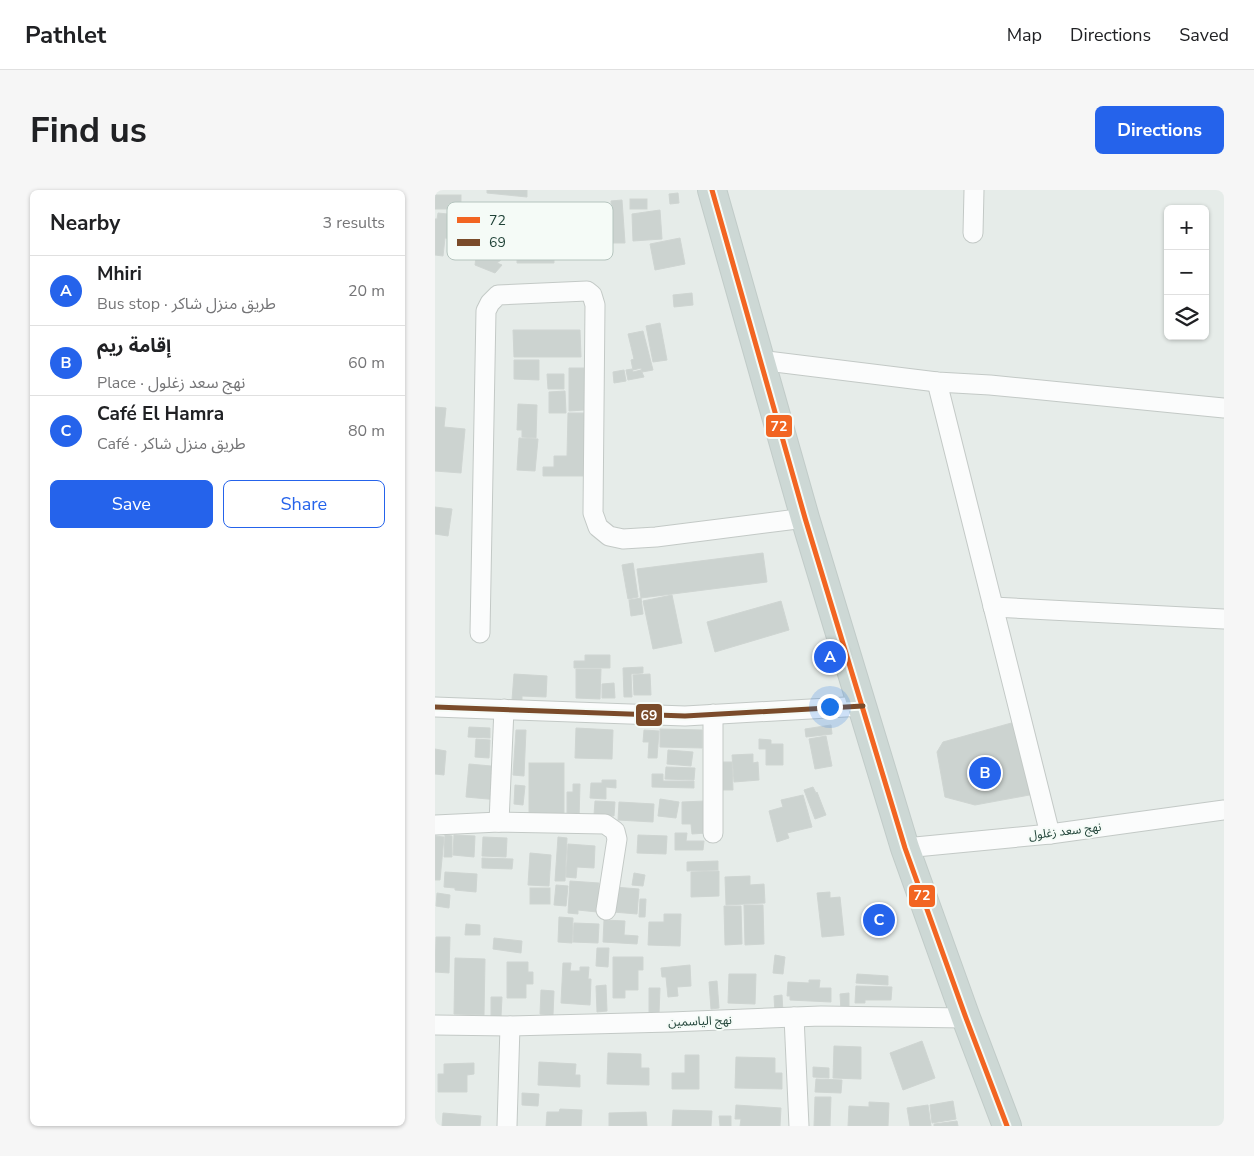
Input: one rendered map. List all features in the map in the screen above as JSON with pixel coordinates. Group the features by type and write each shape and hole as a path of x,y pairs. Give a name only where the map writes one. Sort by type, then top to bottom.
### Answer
{"main road":[{"path":"713,190 759,360 805,518 905,848 1007,1126"}],"street":[{"path":"973,190 973,233"},
{"path":"480,633 486,312 498,295 587,291 593,295 595,304 593,513 598,527 609,536 623,539 656,537 805,518"},
{"path":"759,360 937,382 990,385 1224,408"},
{"path":"937,382 1051,834"},
{"path":"993,607 1224,619"},
{"path":"435,707 685,716 863,706"},
{"path":"499,822 504,709"},
{"path":"713,714 713,833"},
{"name":"نهج سعد زغلول","path":"905,848 1051,834 1224,810"},
{"path":"435,825 499,822 590,822 610,826 615,831 617,839 606,910"},
{"name":"نهج الياسمين","path":"435,1025 510,1026 821,1016 966,1018"},
{"path":"794,1017 799,1126"},
{"path":"507,1126 510,1026"}],"building":[{"path":"487,190 527,190 527,197 487,193"},
{"path":"678,193 679,203 670,204 669,194"},
{"path":"435,195 461,195 461,202 447,202 447,209 435,209"},
{"path":"630,199 647,199 647,209 630,209"},
{"path":"622,200 625,243 613,243 613,202 611,201"},
{"path":"660,210 662,239 633,241 632,214"},
{"path":"438,213 447,214 447,238 445,238 443,256 435,255 435,219 437,219"},
{"path":"680,238 685,264 655,270 650,244"},
{"path":"476,260 501,260 497,263 502,265 495,273 475,265"},
{"path":"517,260 554,260 554,263 517,263"},
{"path":"692,293 693,305 674,307 673,295"},
{"path":"660,323 667,360 653,362 646,326"},
{"path":"513,330 580,330 581,357 514,357"},
{"path":"643,331 653,370 642,372 641,368 633,370 631,360 634,359 628,334"},
{"path":"514,360 539,360 539,380 514,379"},
{"path":"569,368 587,368 587,402 585,402 584,410 569,411"},
{"path":"632,369 633,372 641,370 644,377 628,380 626,370"},
{"path":"624,370 626,381 614,383 613,372"},
{"path":"547,374 564,374 564,389 548,389"},
{"path":"565,391 566,413 549,413 549,392"},
{"path":"518,404 537,405 536,438 522,437 522,430 517,430"},
{"path":"435,407 446,408 444,427 465,429 461,473 435,471"},
{"path":"568,413 588,413 587,476 543,476 543,467 554,467 554,456 567,456"},
{"path":"519,438 538,439 535,471 517,470"},
{"path":"435,507 452,509 448,536 435,534"},
{"path":"763,553 767,582 641,598 637,569"},
{"path":"633,563 638,597 628,599 622,565"},
{"path":"672,595 682,643 653,649 643,601"},
{"path":"641,598 643,614 631,616 629,600"},
{"path":"781,601 789,630 715,652 707,622"},
{"path":"585,655 610,655 610,668 574,668 574,661 585,661"},
{"path":"643,667 643,673 631,674 632,697 624,697 623,668"},
{"path":"576,669 601,669 600,699 576,698"},
{"path":"514,674 547,676 546,697 522,696 522,701 512,700"},
{"path":"650,674 651,695 634,695 633,675"},
{"path":"614,683 615,698 602,698 602,684"},
{"path":"1015,722 1035,794 975,805 945,797 937,752 943,742"},
{"path":"831,725 832,734 806,737 805,729"},
{"path":"469,727 490,728 490,738 468,737"},
{"path":"576,728 613,730 612,759 575,758"},
{"path":"660,729 702,730 702,748 660,747"},
{"path":"516,730 526,730 524,776 513,775"},
{"path":"644,730 659,731 657,758 648,758 649,742 643,742"},
{"path":"826,736 832,766 815,769 809,739"},
{"path":"476,739 490,740 489,758 475,757"},
{"path":"759,739 771,740 771,744 783,744 783,765 766,765 766,749 759,749"},
{"path":"435,749 446,751 444,775 435,774"},
{"path":"668,750 693,752 691,766 667,764"},
{"path":"753,754 753,763 758,762 759,780 734,782 732,755"},
{"path":"719,762 732,762 733,790 720,790"},
{"path":"529,763 564,763 564,814 529,814"},
{"path":"469,764 502,767 499,800 466,797"},
{"path":"666,767 695,768 694,780 665,779"},
{"path":"652,774 663,774 663,781 694,781 694,788 652,787"},
{"path":"602,780 616,780 616,788 606,787 606,799 590,798 591,783 602,783"},
{"path":"573,784 580,784 579,819 567,819 567,792 573,792"},
{"path":"515,785 525,786 523,805 514,804"},
{"path":"813,787 817,792 826,815 815,819 804,790"},
{"path":"803,795 812,827 787,833 789,838 777,842 769,811 783,807 781,800"},
{"path":"660,799 679,802 676,818 658,816"},
{"path":"595,801 615,802 614,816 594,815"},
{"path":"705,801 706,833 692,834 691,824 682,824 682,802"},
{"path":"619,802 654,804 653,822 618,820"},
{"path":"675,833 687,833 686,841 704,841 703,850 675,850"},
{"path":"445,835 452,836 452,857 444,857"},
{"path":"454,835 475,836 474,857 453,855"},
{"path":"638,835 667,836 666,854 637,853"},
{"path":"435,836 444,837 440,880 435,880"},
{"path":"483,837 507,838 506,857 482,856"},
{"path":"558,837 567,838 565,881 555,881"},
{"path":"568,844 595,846 594,868 577,867 576,878 566,877"},
{"path":"530,853 551,855 549,886 528,885"},
{"path":"482,858 513,859 512,869 482,868"},
{"path":"718,861 718,870 687,871 687,862"},
{"path":"719,871 719,896 691,897 691,872"},
{"path":"445,872 477,874 476,892 444,887"},
{"path":"634,873 645,875 643,886 632,885"},
{"path":"750,876 750,885 764,884 765,903 726,905 725,877"},
{"path":"570,881 599,883 597,912 578,910 578,914 568,913"},
{"path":"556,885 568,886 566,906 554,905"},
{"path":"614,887 639,889 637,914 613,912"},
{"path":"530,888 550,888 550,904 530,904"},
{"path":"830,892 830,898 840,897 844,935 822,937 817,893"},
{"path":"437,893 450,895 449,908 436,906"},
{"path":"640,899 646,899 645,917 639,917"},
{"path":"744,905 763,905 764,944 745,945"},
{"path":"724,906 741,906 742,944 725,945"},
{"path":"664,914 681,914 680,946 648,945 649,922 664,922"},
{"path":"559,917 573,918 572,943 558,942"},
{"path":"604,920 625,921 624,935 638,936 637,944 603,942"},
{"path":"574,923 599,924 598,943 573,942"},
{"path":"466,924 480,925 480,935 465,935"},
{"path":"436,937 450,937 449,973 435,972"},
{"path":"494,938 522,941 521,953 493,949"},
{"path":"597,948 609,948 608,967 596,966"},
{"path":"775,955 785,957 783,974 773,973"},
{"path":"613,957 643,957 643,970 638,970 638,990 625,990 625,998 613,998"},
{"path":"455,958 485,959 484,1015 454,1014"},
{"path":"507,962 528,962 528,972 533,972 533,984 526,984 526,998 507,998"},
{"path":"563,963 571,963 570,971 580,971 580,967 589,967 588,979 591,979 590,1005 561,1003"},
{"path":"690,965 691,986 677,987 678,996 668,997 666,977 662,977 661,968"},
{"path":"729,974 756,974 755,1004 728,1003"},
{"path":"857,974 888,976 888,985 856,983"},
{"path":"809,980 820,980 819,988 831,988 831,1002 790,1000 790,996 787,996 788,982 809,983"},
{"path":"717,981 719,1008 711,1009 709,982"},
{"path":"606,985 607,1011 597,1012 596,986"},
{"path":"856,986 892,987 891,1000 865,1000 865,1003 855,1003"},
{"path":"649,988 660,988 659,1014 649,1014"},
{"path":"541,990 554,991 553,1015 540,1014"},
{"path":"849,993 849,1011 841,1011 840,994"},
{"path":"782,995 783,1013 775,1014 774,996"},
{"path":"491,997 502,997 501,1017 491,1016"},
{"path":"922,1041 935,1078 903,1090 890,1053"},
{"path":"834,1046 861,1047 861,1079 833,1078"},
{"path":"608,1053 641,1054 641,1068 649,1068 649,1085 607,1084"},
{"path":"685,1055 699,1055 699,1089 672,1089 672,1073 685,1073"},
{"path":"736,1057 775,1058 775,1073 782,1073 782,1089 735,1088"},
{"path":"539,1062 576,1064 575,1075 580,1075 580,1087 538,1085"},
{"path":"474,1063 474,1074 467,1075 467,1092 438,1092 438,1074 444,1074 444,1064"},
{"path":"813,1067 829,1068 829,1078 813,1077"},
{"path":"816,1079 842,1080 841,1093 815,1092"},
{"path":"522,1093 539,1094 538,1106 522,1105"},
{"path":"815,1097 831,1097 830,1126 814,1126"},
{"path":"953,1101 956,1119 932,1123 930,1105"},
{"path":"869,1102 889,1103 888,1126 848,1126 849,1106 869,1107"},
{"path":"736,1105 781,1108 780,1126 740,1126 741,1119 735,1119"},
{"path":"928,1105 931,1126 910,1126 907,1108"},
{"path":"560,1109 582,1110 581,1126 546,1126 547,1112 559,1112"},
{"path":"673,1110 712,1111 711,1126 672,1126"},
{"path":"646,1112 647,1126 609,1126 609,1113"},
{"path":"443,1113 481,1116 480,1126 442,1126"},
{"path":"719,1116 731,1116 731,1126 720,1126"},
{"path":"957,1121 958,1126 934,1126 934,1124"}],"transit line":[{"name":"72","path":"712,190 805,518 905,848 1007,1126"},
{"name":"69","path":"435,707 685,716 863,706"}],"place":[{"name":"Mhiri","path":"830,657"},
{"name":"إقامة ريم","path":"985,773"},
{"name":"Café El Hamra","path":"879,920"}]}
